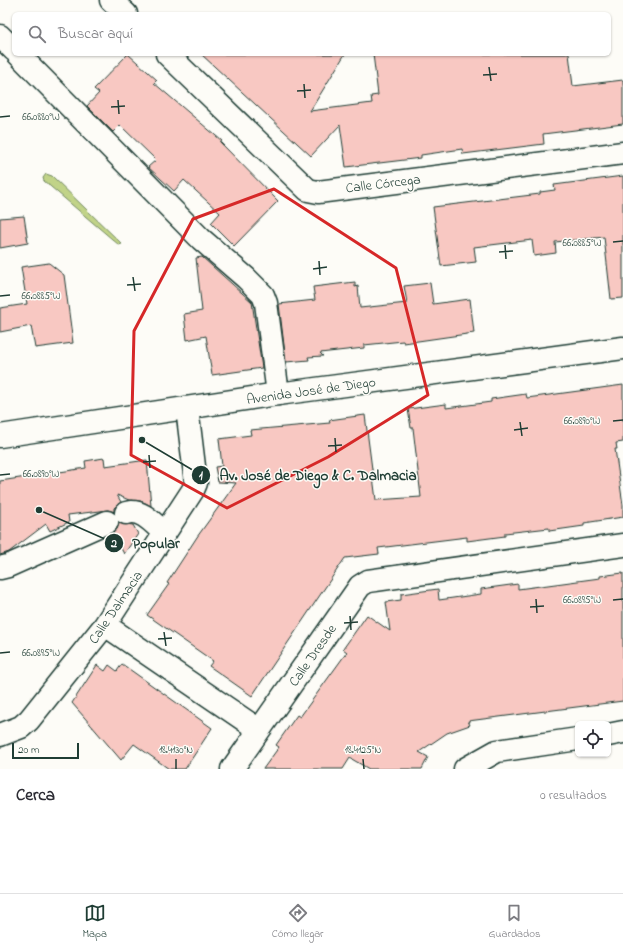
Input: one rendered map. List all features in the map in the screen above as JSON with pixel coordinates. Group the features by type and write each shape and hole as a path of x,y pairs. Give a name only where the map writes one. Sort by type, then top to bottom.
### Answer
{"street":[{"path":"111,0 124,12"},
{"path":"0,36 12,48"},
{"path":"20,56 201,239 246,278 263,295 266,303 278,394"},
{"name":"Calle Córcega","path":"169,56 308,190 318,192 623,153"},
{"name":"Avenida José de Diego","path":"0,436 278,394 623,348"},
{"name":"Calle Dalmacia","path":"0,735 21,727 29,720 105,626 196,483 187,408"},
{"path":"126,513 132,511 138,513 149,519 164,533"},
{"path":"0,568 8,566 106,522"},
{"name":"Calle Dresde","path":"232,769 360,586 368,581 623,545"},
{"path":"105,626 260,730"},
{"path":"611,734 623,732"},
{"path":"469,766 497,751 575,739"}],"highlighted area":[{"path":"274,189 396,268 428,395 328,457 227,508 131,455 134,331 193,219"}],"green space":[{"path":"46,174 52,176 122,244 119,245 44,181 43,178"}],"building":[{"path":"126,56 130,56 157,80 154,83 222,141 220,142 278,201 234,246 211,223 220,213 184,180 174,191 148,167 156,160 120,125 113,132 87,106 99,93 94,89"},
{"path":"203,56 344,56 310,111 372,103 371,96 378,95 373,56 569,56 573,86 623,80 623,124 543,134 544,144 463,154 462,149 421,155 421,158 346,167 340,125 311,156"},
{"path":"623,176 623,298 611,299 604,237 555,242 556,253 534,256 532,240 474,247 476,262 441,266 433,207 540,194 540,192 555,190 554,185"},
{"path":"24,216 28,243 0,248 0,218"},
{"path":"202,257 252,302 262,368 212,375 206,336 187,340 184,314 202,311 196,258"},
{"path":"49,263 64,275 73,343 35,348 31,326 0,332 0,308 27,304 21,267"},
{"path":"355,282 355,287 358,286 360,308 407,303 404,286 430,283 433,304 470,299 474,333 404,343 403,341 364,345 364,348 320,353 323,356 308,357 309,360 286,362 279,304 315,300 313,287"},
{"path":"623,385 623,442 616,443 617,449 615,449 623,505 623,517 584,523 584,526 549,531 549,528 505,533 505,536 467,541 467,537 378,548 379,554 345,558 252,696 209,666 213,661 147,615 169,584 167,583 197,537 236,483 218,482 215,467 222,466 219,439 251,435 250,430 330,423 329,420 365,415 376,500 421,497 413,428 411,428 408,409 446,404 446,408 491,402 491,399 526,394 527,398"},
{"path":"104,458 105,466 147,460 151,506 141,501 129,500 117,495 121,502 114,508 114,512 108,510 68,515 69,522 50,531 46,524 9,552 0,555 0,481 86,468 85,461"},
{"path":"119,523 133,525 138,534 124,554 113,533 117,529"},
{"path":"623,573 623,701 468,721 470,725 447,733 419,752 428,757 422,769 369,769 350,758 343,769 263,769 279,747 276,745 297,715 300,717 347,652 343,649 367,615 390,631 386,602 401,600 401,594 438,589 439,600 481,594 481,589 518,584 518,589 600,578 600,576"},
{"path":"122,664 212,728 185,769 169,769 134,744 121,760 72,703 97,665 105,671 109,665 117,671"}],"place":[{"name":"Av. José de Diego & C. Dalmacia","path":"142,440"},
{"name":"Popular","path":"39,510"}]}
